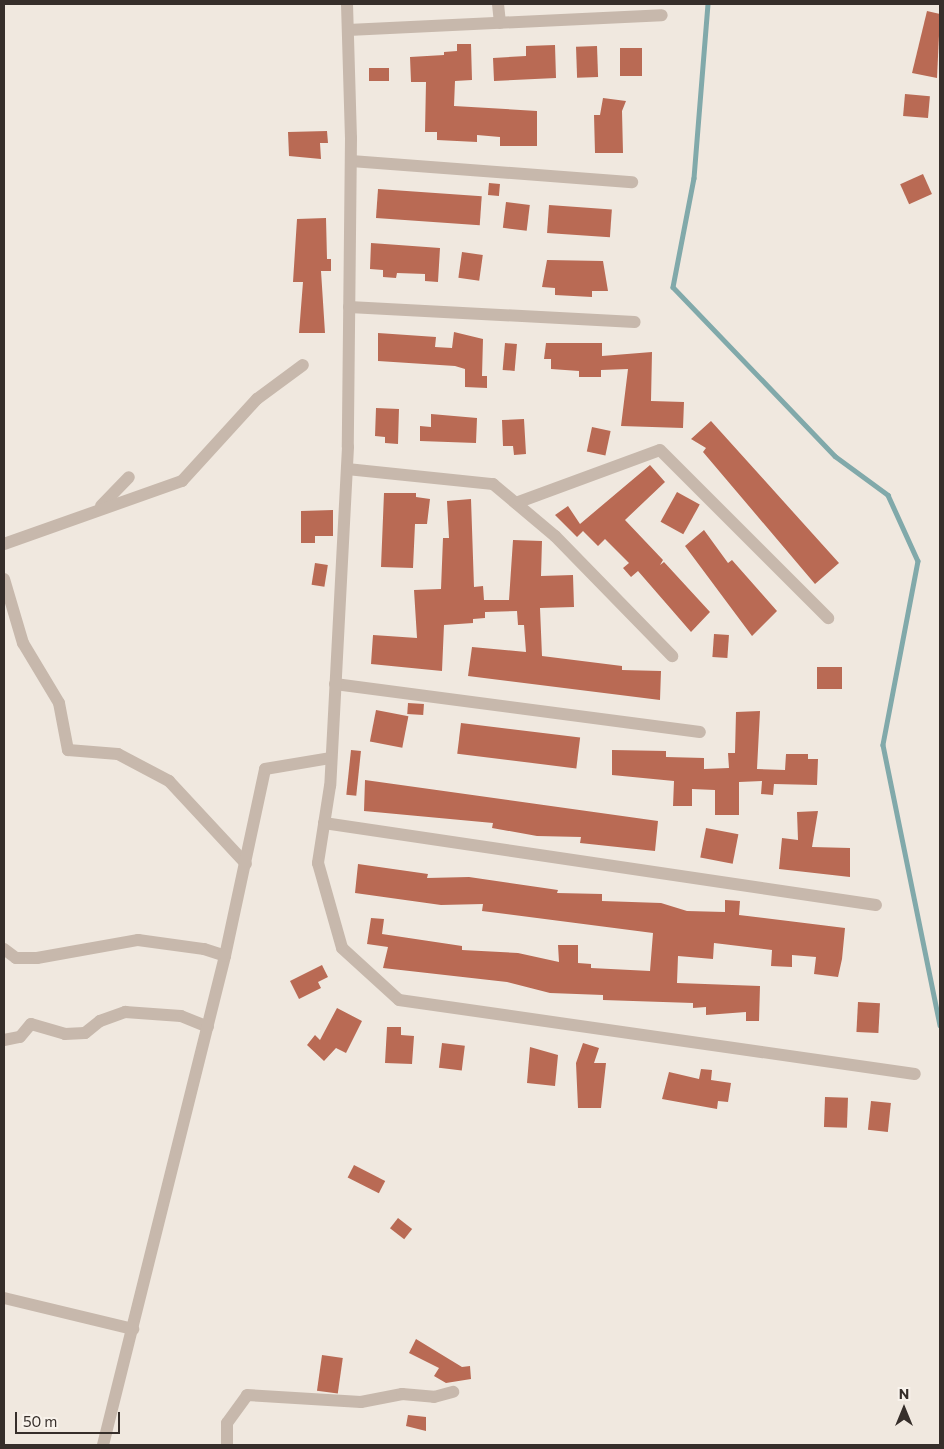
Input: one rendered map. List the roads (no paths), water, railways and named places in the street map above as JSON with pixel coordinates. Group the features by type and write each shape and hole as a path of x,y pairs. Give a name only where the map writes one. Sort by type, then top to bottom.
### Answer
{"street":[{"path":"347,4 351,161 347,469 331,758 318,863 342,948 399,1000 915,1074"},
{"path":"498,4 500,23"},
{"path":"348,30 662,15"},
{"path":"351,161 632,182"},
{"path":"349,307 636,322"},
{"path":"4,544 99,508 182,481 257,399 303,364"},
{"path":"516,503 660,450 828,618"},
{"path":"347,469 493,484 555,536 672,656"},
{"path":"99,508 129,477"},
{"path":"4,579 23,643 59,703 68,750 118,754 169,781 246,864"},
{"path":"335,684 700,732"},
{"path":"100,1445 133,1329 208,1027 246,864 265,770 331,758"},
{"path":"324,823 876,905"},
{"path":"4,949 16,958 38,958 138,940 204,949 225,956"},
{"path":"4,1040 20,1037 31,1024 65,1034 85,1033 100,1022 125,1012 182,1016 208,1027"},
{"path":"4,1298 133,1329"},
{"path":"227,1445 226,1423 247,1395 361,1402 402,1394 434,1397 453,1392"}],"waterway":[{"path":"708,4 694,178 673,287 835,456 888,495 918,561 883,745 940,1025"}]}
